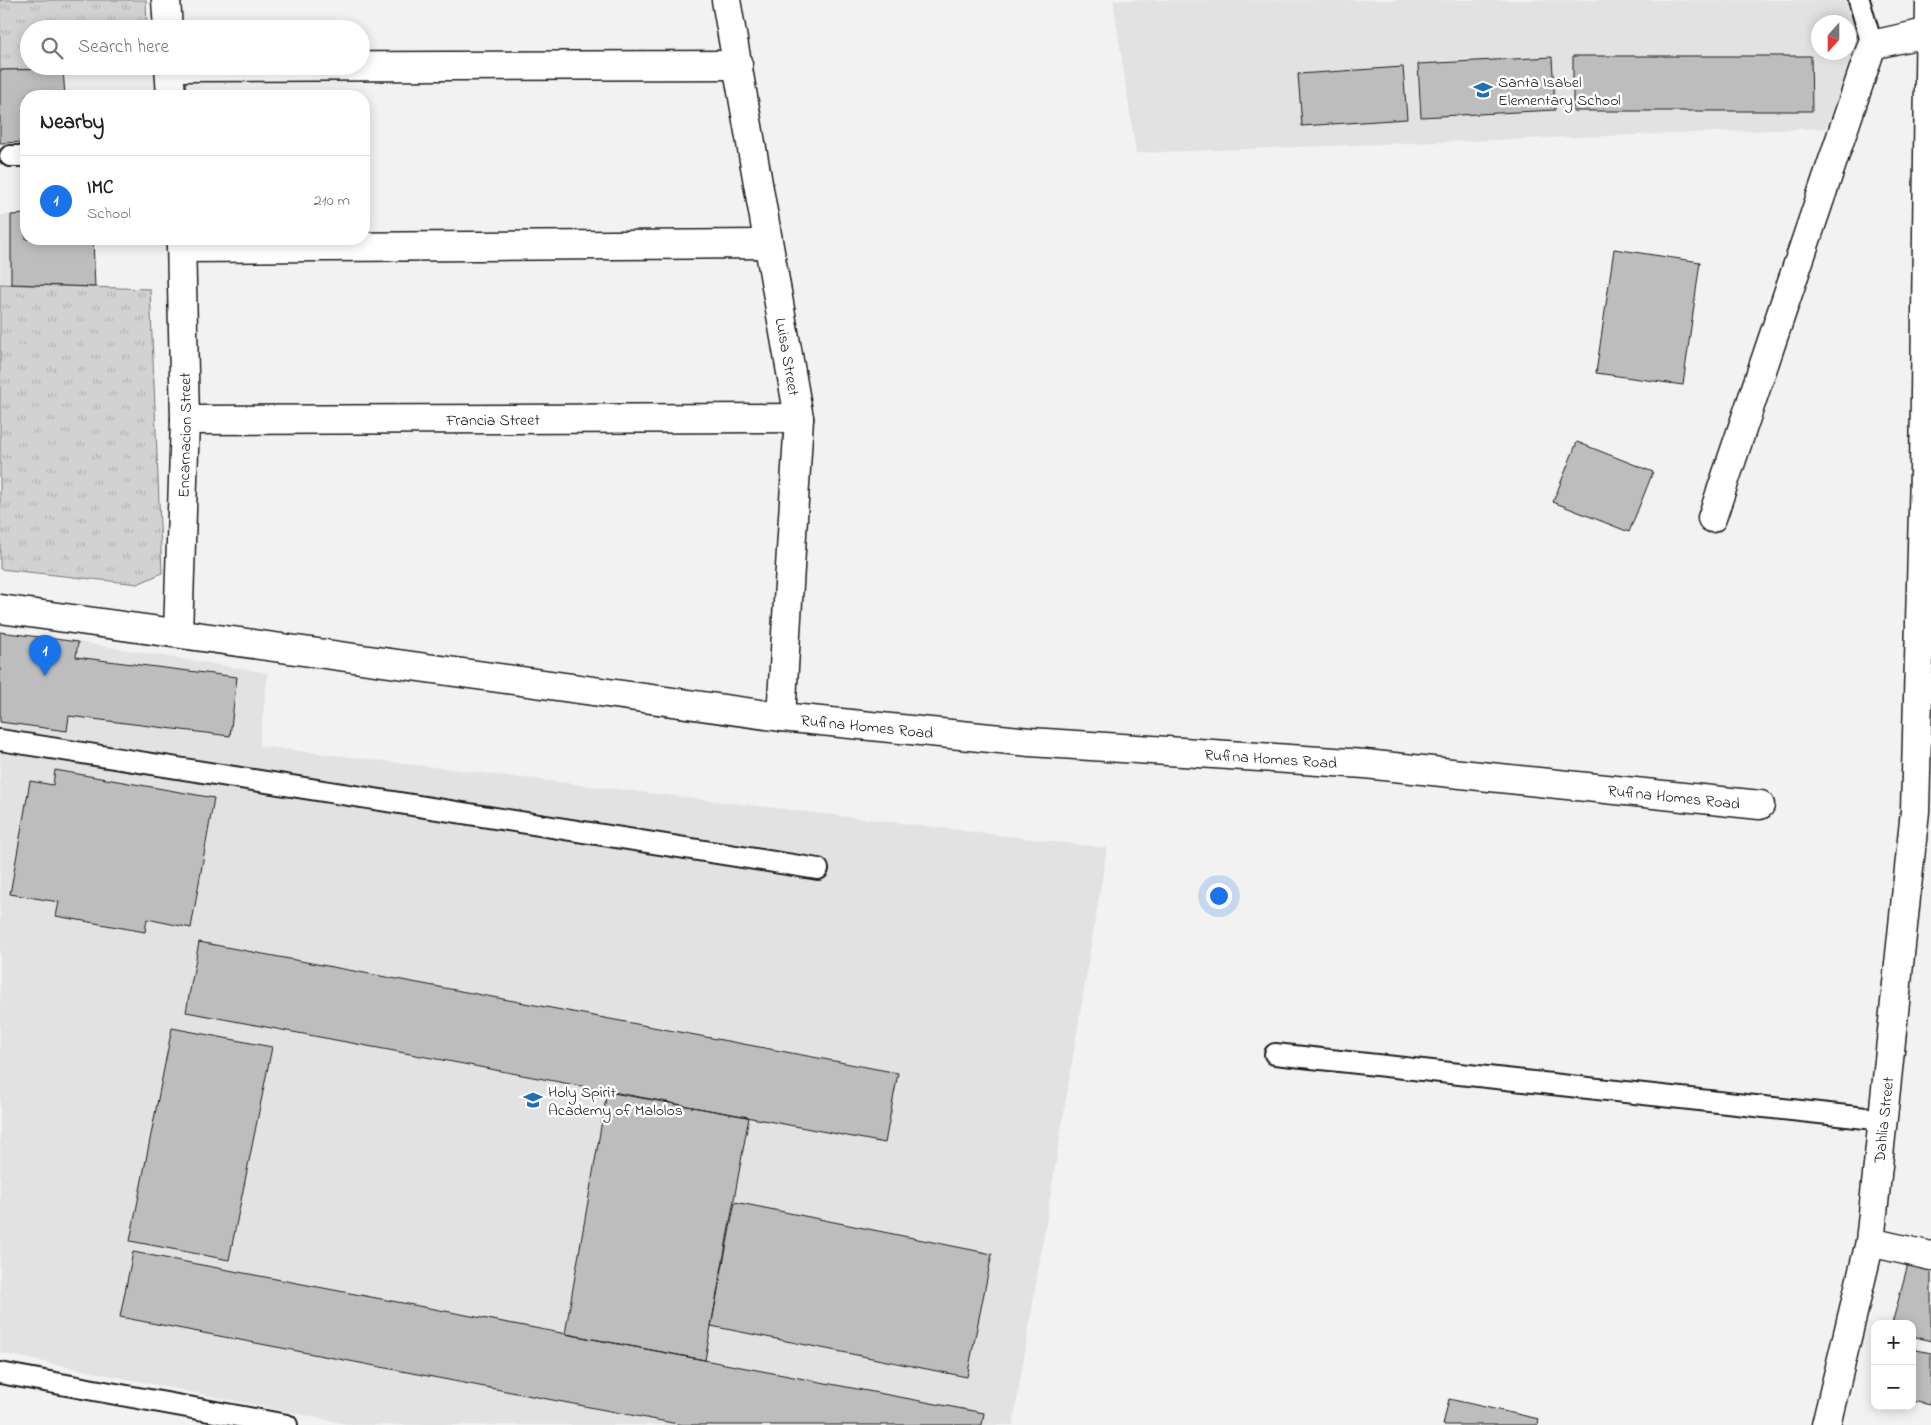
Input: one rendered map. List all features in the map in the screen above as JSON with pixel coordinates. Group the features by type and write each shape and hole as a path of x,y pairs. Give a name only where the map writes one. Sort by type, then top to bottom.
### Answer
{"street":[{"path":"166,0 167,20"},
{"name":"Luisa Street","path":"726,0 799,418 781,717"},
{"name":"Dahlia Street","path":"1826,1425 1870,1242 1915,811 1928,472 1930,0"},
{"path":"1712,518 1872,45 1930,32"},
{"path":"370,66 738,65"},
{"path":"170,75 171,90"},
{"path":"370,243 768,244"},
{"name":"Encarnacion Street","path":"178,633 185,420 181,245"},
{"name":"Francia Street","path":"185,420 799,418"},
{"name":"Rufina Homes Road","path":"0,609 781,717 1030,742 1365,764 1760,805"},
{"path":"1870,1242 1931,1256"}],"lane":[{"path":"1859,0 1872,45"},
{"path":"0,740 818,869"},
{"path":"1275,1054 1884,1120"},
{"path":"0,1373 286,1425"}],"shaded area":[{"name":"Santa Isabel Elementary School","path":"1113,0 1875,0 1856,50 1856,15 1811,15 1811,60 1852,60 1826,128 1136,153"},
{"path":"20,214 20,245 93,245 95,287 0,284 0,215"},
{"name":"Holy Spirit Academy of Malolos","path":"0,632 78,642 268,673 259,746 1107,848 1013,1425 352,1425 0,1353"}],"green space":[{"path":"0,0 146,0 147,20 20,20 20,70 0,70"},
{"path":"0,284 150,289 162,573 138,584 0,569"}],"building":[{"path":"1573,56 1811,56 1812,111 1573,111"},
{"path":"1552,57 1555,110 1421,117 1418,64"},
{"path":"1403,67 1407,119 1302,126 1298,74"},
{"path":"0,70 20,70 20,75 63,75 65,90 20,90 20,142 0,143"},
{"path":"20,214 20,245 93,245 95,287 11,284 11,215"},
{"path":"1614,249 1700,262 1683,385 1596,373"},
{"path":"1577,442 1653,472 1629,532 1553,502"},
{"path":"0,632 78,642 76,657 237,677 230,736 69,716 67,731 0,722"},
{"path":"55,770 214,798 191,928 147,919 145,932 56,916 59,902 10,894 30,781 53,785"},
{"path":"199,942 898,1073 885,1143 186,1012"},
{"path":"172,1028 272,1047 229,1260 130,1241"},
{"path":"607,1092 749,1117 705,1360 565,1334"},
{"path":"735,1202 992,1254 967,1377 711,1326"},
{"path":"133,1252 984,1413 982,1425 683,1425 120,1317"},
{"path":"1909,1260 1931,1266 1931,1341 1916,1337 1916,1320 1893,1320"},
{"path":"1916,1350 1931,1353 1931,1405 1916,1402"},
{"path":"1449,1399 1539,1419 1538,1425 1443,1425"}],"place":[{"name":"Santa Isabel Elementary School","path":"1483,90"},
{"name":"IMC","path":"45,676"},
{"name":"Holy Spirit Academy of Malolos","path":"533,1100"}]}
